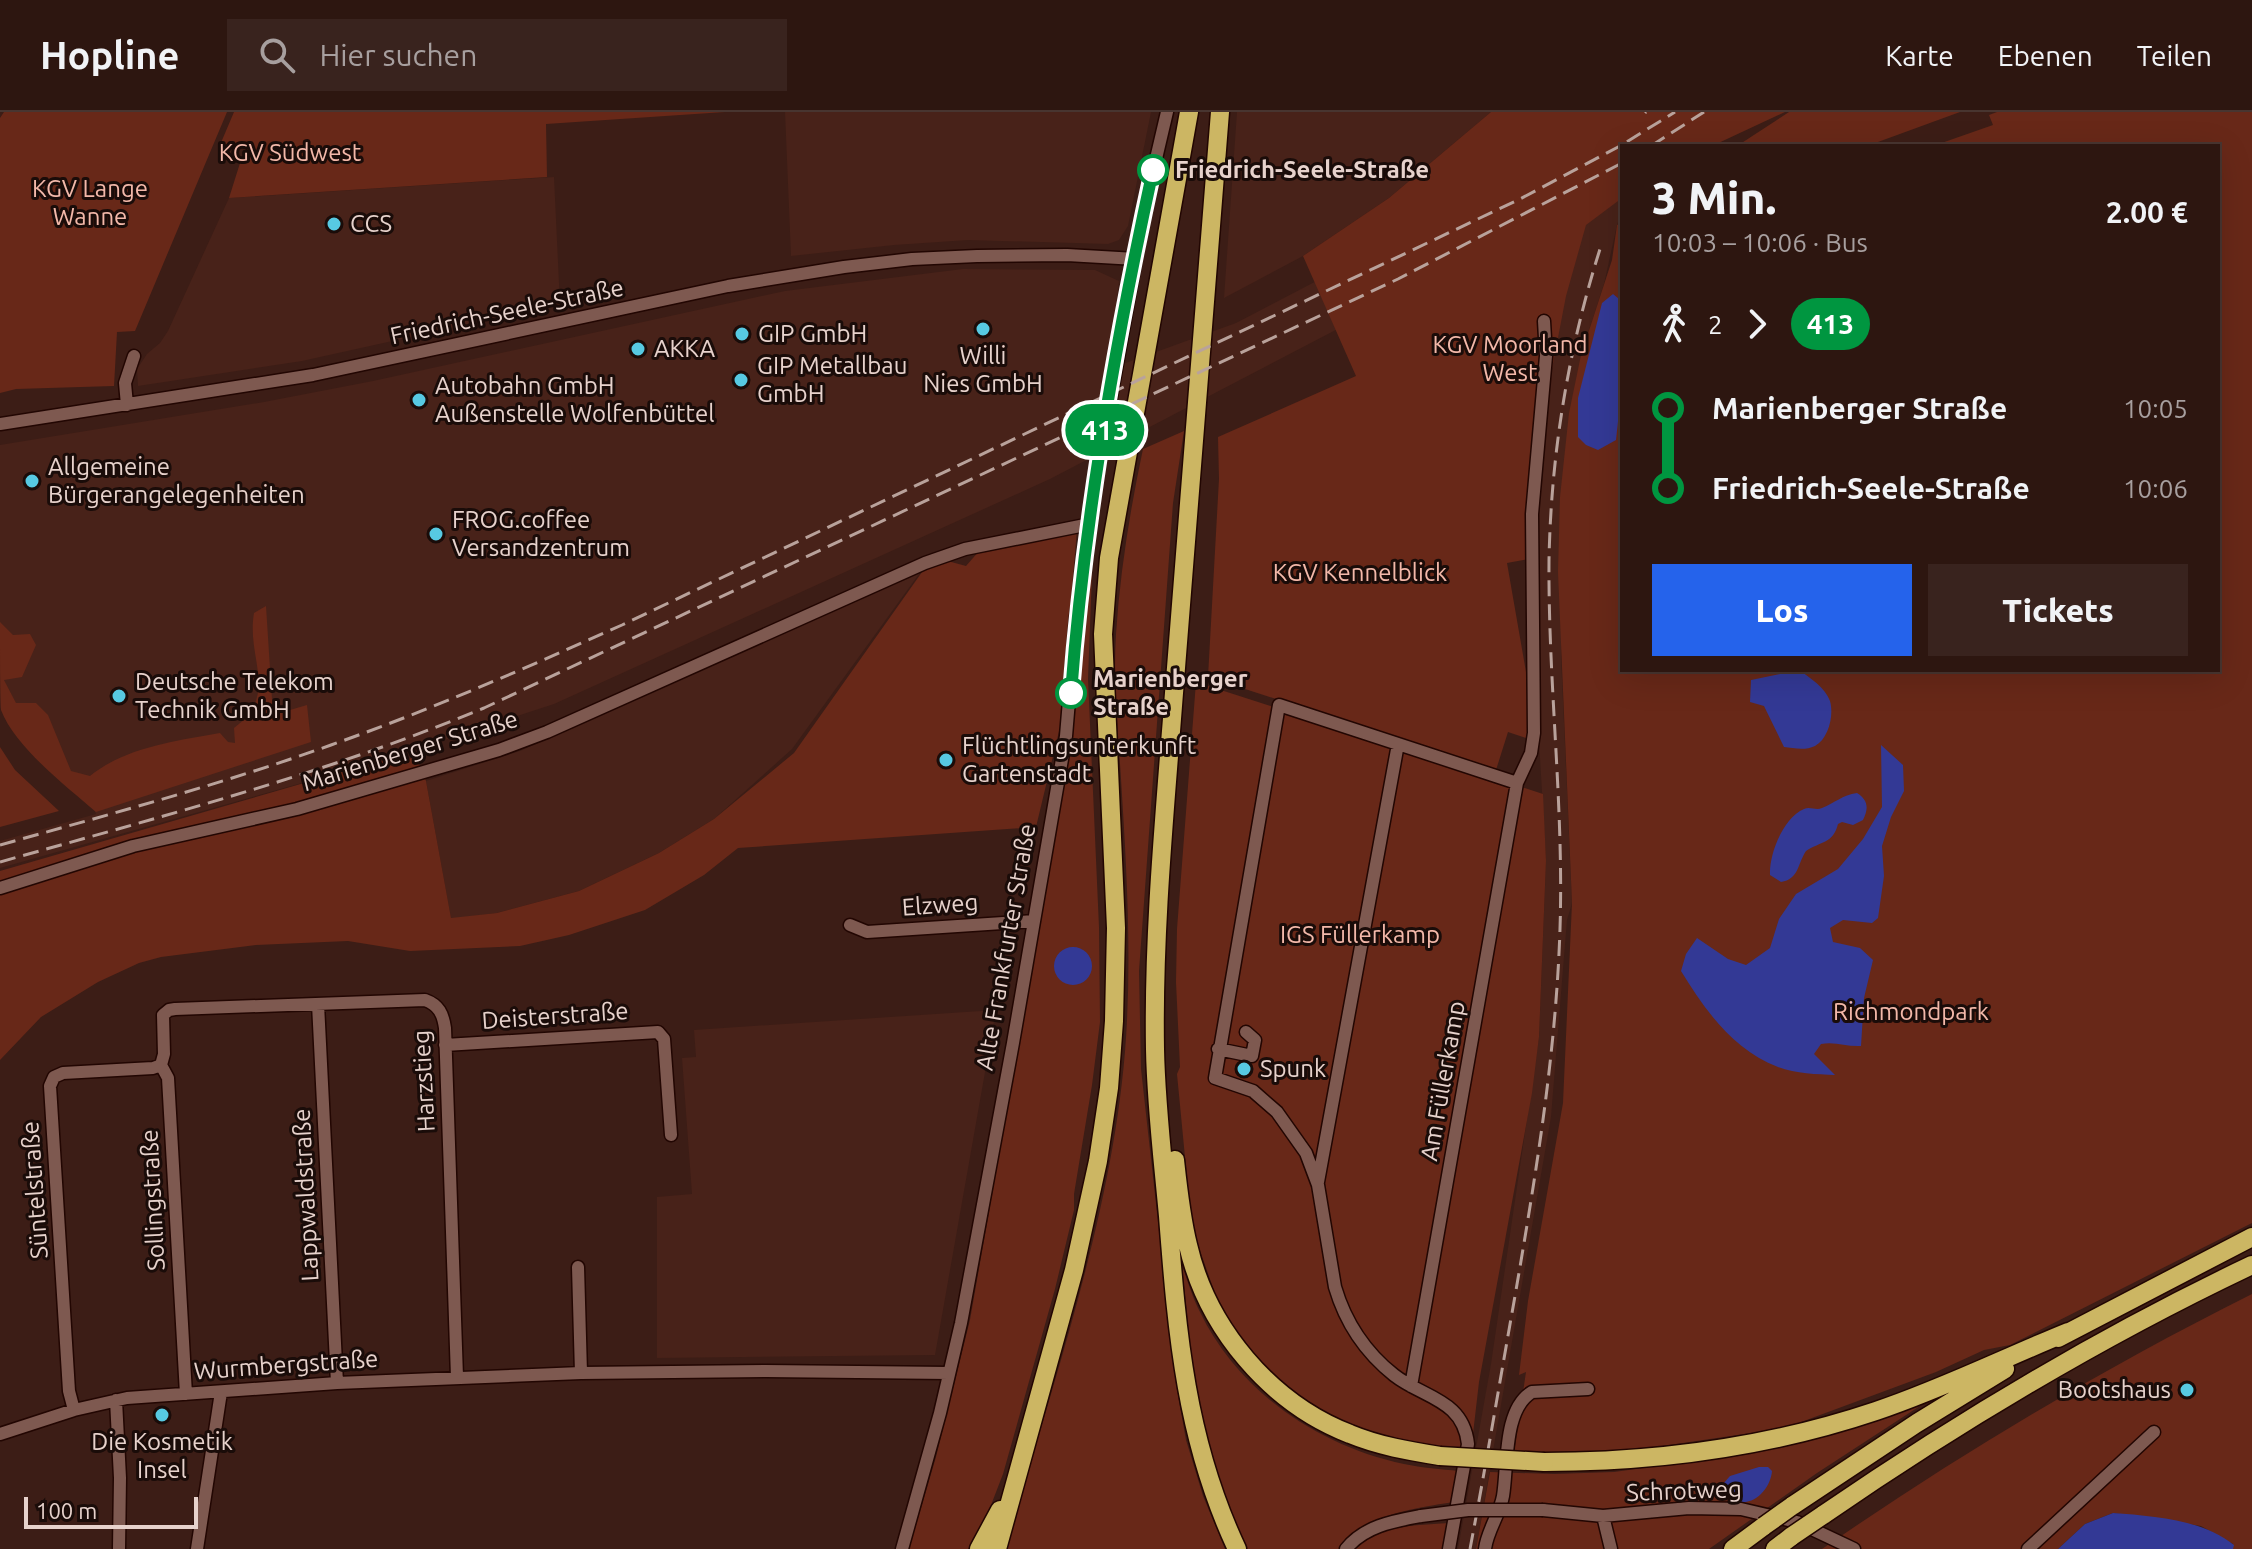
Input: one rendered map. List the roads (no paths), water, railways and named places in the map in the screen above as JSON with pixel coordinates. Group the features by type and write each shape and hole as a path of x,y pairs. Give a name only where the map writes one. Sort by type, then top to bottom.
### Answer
{"highway":[{"path":"997,1549 1074,1270 1098,1161 1109,1088 1116,928 1103,634 1109,558 1189,112"},
{"path":"1220,112 1166,797 1155,1050 1186,1391 1200,1453 1237,1549"},
{"path":"1156,990 1167,1101 1188,1246 1198,1278 1227,1332 1268,1382 1319,1419 1348,1434 1378,1444 1440,1456 1544,1462 1643,1460 1787,1436 1877,1411 2068,1332"},
{"path":"1733,1549 1917,1423 2068,1332 2252,1237"},
{"path":"1775,1549 1917,1451 2009,1395 2159,1311 2252,1265"},
{"path":"979,1549 1011,1489 1023,1456"}],"street":[{"name":"Alte Frankfurter Straße","path":"902,1549 949,1373 970,1273 1066,736 1076,617 1090,524 1136,259 1167,112"},
{"name":"Friedrich-Seele-Straße","path":"0,424 327,372 728,286 844,267 977,256 1067,255 1136,259"},
{"name":"Am Füllerkamp","path":"1411,1386 1517,783 1531,753 1534,733 1532,514 1546,356 1544,321"},
{"path":"127,405 125,383 134,356"},
{"name":"Marienberger Straße","path":"0,888 178,834 309,805 487,755 547,732 925,563 965,549 1090,524"},
{"path":"1449,1549 1468,1444 1466,1427 1456,1413 1443,1403 1411,1386 1380,1363 1357,1335 1335,1287 1318,1185 1306,1153 1277,1112 1253,1091 1215,1078 1279,705 1517,783"},
{"path":"1318,1185 1398,744"},
{"name":"Elzweg","path":"850,925 867,932 1034,921"},
{"name":"Harzstieg","path":"169,1010 419,1000 432,1003 440,1010 445,1045 457,1377"},
{"name":"Lappwaldstraße","path":"318,1004 337,1383"},
{"name":"Sollingstraße","path":"169,1010 162,1020 164,1054 161,1065 168,1078 186,1394"},
{"name":"Deisterstraße","path":"445,1045 658,1032 664,1039 671,1135"},
{"path":"1218,1049 1252,1056 1255,1040 1246,1032"},
{"name":"Süntelstraße","path":"74,1410 69,1391 50,1086 54,1077 63,1073 161,1065"},
{"path":"578,1267 581,1373"},
{"name":"Wurmbergstraße","path":"0,1434 116,1400 337,1383 581,1373 949,1373"},
{"path":"1485,1549 1503,1498 1508,1447 1518,1406 1532,1392 1588,1389"},
{"path":"197,1549 221,1392"},
{"path":"116,1400 120,1478 119,1549"},
{"path":"2028,1549 2154,1432"},
{"name":"Schrotweg","path":"1346,1549 1356,1538 1386,1523 1468,1510 1543,1510 1603,1516 1689,1508 1741,1509 1797,1522 1854,1549"},
{"name":"Schrotweg","path":"1603,1516 1611,1549"}],"railway":[{"path":"1623,144 1675,112"},
{"path":"1654,144 1704,112"},
{"path":"0,845 290,759 405,718 550,657 1520,199 1620,146"},
{"path":"0,862 305,773 484,708 1398,279 1620,164"},
{"path":"1470,1549 1530,1205 1554,1022 1561,883 1549,606 1550,520 1570,364 1600,249"}],"place":[{"name":"Friedrich-Seele-Straße","path":"1153,170"},
{"name":"CCS","path":"334,224"},
{"name":"Willi Nies GmbH","path":"983,329"},
{"name":"GIP GmbH","path":"742,334"},
{"name":"AKKA","path":"638,349"},
{"name":"GIP Metallbau GmbH","path":"741,380"},
{"name":"Autobahn GmbH Außenstelle Wolfenbüttel","path":"419,400"},
{"name":"Allgemeine Bürgerangelegenheiten","path":"32,481"},
{"name":"FROG.coffee Versandzentrum","path":"436,534"},
{"name":"Marienberger Straße","path":"1071,693"},
{"name":"Deutsche Telekom Technik GmbH","path":"119,696"},
{"name":"Flüchtlingsunterkunft Gartenstadt","path":"946,760"},
{"name":"Spunk","path":"1244,1069"},
{"name":"Bootshaus","path":"2187,1390"},
{"name":"Die Kosmetik Insel","path":"162,1415"}],"park label":[{"name":"KGV Südwest","path":"290,153"},
{"name":"KGV Lange Wanne","path":"90,203"},
{"name":"KGV Moorland West","path":"1510,359"},
{"name":"KGV Kennelblick","path":"1360,573"},
{"name":"IGS Füllerkamp","path":"1360,935"},
{"name":"Richmondpark","path":"1911,1012"}]}
